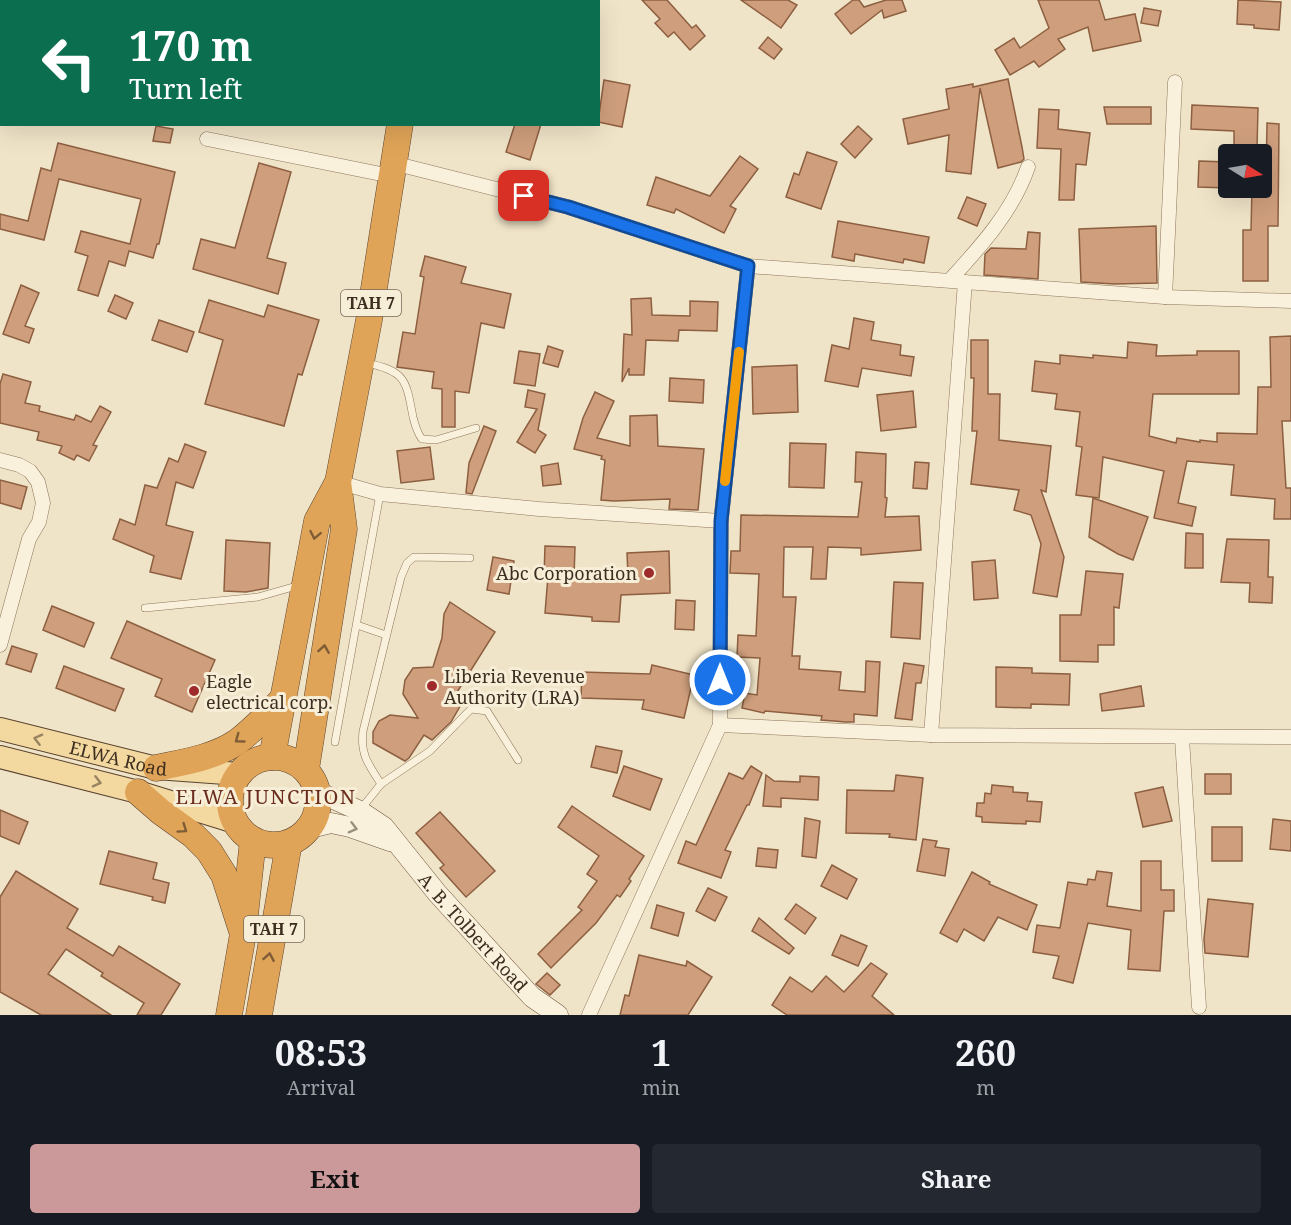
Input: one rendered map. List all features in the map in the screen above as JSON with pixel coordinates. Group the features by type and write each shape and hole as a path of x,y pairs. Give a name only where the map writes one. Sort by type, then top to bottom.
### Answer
{"highway":[{"name":"TAH 7","path":"306,770 344,529 339,482 400,126"},
{"name":"TAH 7","path":"272,757 317,521 339,482"},
{"path":"156,768 198,759 223,749 237,741 282,700"},
{"path":"272,757 296,762 306,770 318,792 317,811 300,835 271,845 244,831 231,810 233,785 239,774 254,762 272,757"},
{"path":"138,792 209,851 224,875 243,934"},
{"path":"243,934 244,831"},
{"name":"TAH 7","path":"259,1015 300,835"},
{"name":"TAH 7","path":"229,1015 243,934"}],"main road":[{"name":"ELWA Road","path":"0,729 156,768 239,774"},
{"name":"ELWA Road","path":"0,757 138,792 244,831"}],"street":[{"path":"1165,297 1175,82"},
{"path":"207,139 392,169 568,207 748,266 1165,297 1291,301"},
{"path":"950,280 987,238 1021,189 1028,167"},
{"path":"589,1015 720,725 721,521 748,266"},
{"path":"931,735 965,282"},
{"path":"0,460 19,465 30,471 38,482 43,503 39,522 29,539 0,645"},
{"path":"339,482 380,494 538,509 721,521"},
{"path":"720,725 931,735 1291,737"},
{"path":"1182,738 1199,1007"},
{"name":"A. B. Tolbert Road","path":"318,792 360,811 384,827 437,893 532,997 558,1015"},
{"path":"300,835 331,823 350,827 395,843"}],"lane":[{"path":"361,362 386,367 399,375 407,386 414,422 422,439 436,440 476,428"},
{"path":"335,742 380,494"},
{"path":"381,784 363,755 361,746 401,577 407,562 414,556 470,558"},
{"path":"145,608 258,597 305,584"},
{"path":"357,626 386,635"},
{"path":"360,811 381,784 429,751 471,709 487,711 518,760"}],"building":[{"path":"642,0 667,0 692,28 696,25 705,36 690,50 674,32 668,37 655,23 660,19"},
{"path":"741,0 788,0 797,5 781,28"},
{"path":"853,0 859,0 864,7 886,0 902,0 906,11 884,18 882,10 851,34 835,14"},
{"path":"1038,0 1099,0 1105,20 1135,14 1141,41 1093,51 1088,27 1058,39 1065,49 1039,67 1034,61 1010,75 995,50 1014,38 1020,48 1049,28"},
{"path":"1238,0 1281,2 1279,30 1237,24"},
{"path":"1144,8 1161,11 1158,26 1141,23"},
{"path":"768,37 782,49 774,59 759,48"},
{"path":"1008,79 1024,159 1021,162 998,168 980,88 971,174 946,171 949,135 908,144 903,119 949,109 946,89 973,84 973,87"},
{"path":"604,80 630,85 622,127 600,122"},
{"path":"1192,105 1258,108 1257,144 1234,144 1234,131 1191,129"},
{"path":"1104,107 1151,107 1151,124 1107,124"},
{"path":"1039,109 1059,110 1058,129 1090,133 1086,165 1076,164 1074,200 1059,200 1061,149 1037,148"},
{"path":"1267,123 1279,124 1278,226 1268,226 1268,281 1243,281 1243,230 1251,230 1252,198 1272,198 1272,144 1267,144"},
{"path":"156,126 173,129 170,143 153,141"},
{"path":"514,126 540,126 530,160 506,152"},
{"path":"858,126 872,139 855,158 841,144"},
{"path":"58,143 175,172 159,244 157,244 153,258 129,251 125,266 109,261 98,296 78,290 88,256 75,252 81,231 130,244 141,199 59,179 44,240 0,229 0,214 28,221 41,168 51,171"},
{"path":"807,152 837,162 821,209 786,197 794,173 799,175"},
{"path":"740,156 758,169 730,206 736,209 724,233 676,209 674,213 647,205 656,177 710,196"},
{"path":"1199,161 1218,162 1218,188 1198,187"},
{"path":"259,163 291,172 267,258 286,263 278,294 193,269 201,239 235,248"},
{"path":"967,197 986,204 977,226 958,218"},
{"path":"838,221 929,237 924,263 904,259 903,263 855,254 854,261 832,257"},
{"path":"1156,226 1157,283 1081,282 1079,229"},
{"path":"1028,232 1040,233 1038,279 984,275 985,254 991,248 1026,249"},
{"path":"425,256 466,267 461,283 511,294 504,328 481,323 469,393 455,391 455,427 442,427 442,389 432,388 434,372 397,367 403,332 415,334 424,277 420,276"},
{"path":"21,285 39,293 25,326 34,329 29,343 3,334"},
{"path":"115,295 133,303 126,319 108,311"},
{"path":"651,298 652,315 690,316 690,301 718,302 717,331 679,330 678,341 646,340 644,375 629,375 629,368 622,382 624,334 632,335 631,299"},
{"path":"209,300 264,317 268,305 319,320 302,375 298,374 284,426 205,404 223,340 199,332"},
{"path":"854,318 874,322 871,340 901,345 900,355 914,357 911,376 862,368 858,387 825,381 832,345 849,349"},
{"path":"159,320 194,332 187,352 152,340"},
{"path":"1291,336 1291,421 1282,421 1286,488 1291,488 1291,519 1274,519 1275,499 1231,495 1234,465 1187,461 1178,503 1196,507 1192,526 1154,518 1164,471 1103,457 1099,498 1076,495 1082,447 1076,446 1080,412 1055,409 1057,394 1032,391 1035,361 1060,364 1060,355 1127,358 1128,342 1157,345 1156,356 1197,355 1197,351 1239,351 1239,394 1153,394 1149,436 1176,443 1177,438 1217,442 1217,433 1257,434 1258,387 1271,387 1270,337"},
{"path":"971,340 988,340 988,394 1000,394 999,440 1051,446 1046,492 1041,490 1064,557 1057,597 1033,593 1041,544 1031,515 1014,510 1019,490 971,484 977,431 972,431 974,378 971,378"},
{"path":"548,346 563,351 558,367 543,363"},
{"path":"519,351 540,354 535,386 514,383"},
{"path":"797,365 798,412 753,414 752,367"},
{"path":"3,374 31,382 25,403 40,406 39,411 74,420 76,415 91,422 100,406 111,412 93,445 97,446 89,461 77,455 74,460 59,453 62,446 37,440 39,432 0,423 0,384"},
{"path":"670,378 704,380 703,403 669,401"},
{"path":"528,390 545,394 538,430 546,435 535,453 517,442 537,409 525,407"},
{"path":"913,391 916,427 881,431 877,395"},
{"path":"595,392 614,401 597,438 630,446 630,416 657,415 658,446 704,449 698,510 669,509 670,499 601,500 605,460 601,459 602,456 574,449 583,418"},
{"path":"484,426 496,431 472,494 466,493 469,463"},
{"path":"790,443 826,444 824,488 789,487"},
{"path":"185,444 206,452 193,488 176,482 166,525 193,532 181,579 150,572 154,556 113,539 120,519 135,525 145,485 157,488 169,458 178,462"},
{"path":"430,447 434,479 401,483 397,451"},
{"path":"856,452 886,454 885,517 919,516 921,550 861,555 861,548 828,547 826,579 811,579 813,547 784,547 783,597 796,597 792,656 800,656 799,669 841,672 839,690 865,692 866,661 880,662 877,716 854,714 854,722 846,722 821,720 822,716 765,711 764,713 742,708 745,693 757,695 760,658 737,657 738,635 756,636 759,574 730,573 731,551 740,551 741,515 858,517 862,482 855,482"},
{"path":"915,462 929,463 927,489 913,488"},
{"path":"558,463 561,484 543,486 541,466"},
{"path":"0,480 27,487 21,509 0,503"},
{"path":"1093,498 1148,517 1133,560 1089,537"},
{"path":"1186,533 1203,534 1203,568 1185,568"},
{"path":"1227,539 1269,540 1268,577 1273,577 1272,603 1249,602 1250,583 1221,582"},
{"path":"226,540 270,543 268,588 246,592 224,591"},
{"path":"545,546 575,547 574,577 628,576 627,553 669,551 670,593 621,595 619,622 592,621 592,617 545,613 548,576 544,576"},
{"path":"493,557 514,561 509,594 487,590"},
{"path":"995,560 998,598 974,600 972,562"},
{"path":"1086,571 1123,574 1119,608 1114,607 1114,645 1098,645 1098,662 1060,661 1060,615 1081,615"},
{"path":"894,582 923,583 920,639 891,637"},
{"path":"676,600 695,601 694,630 675,629"},
{"path":"450,602 495,632 454,697 463,701 451,722 432,740 424,735 405,761 373,743 373,732 379,721 390,715 418,718 403,694 405,680 413,668 433,667 442,638 444,614"},
{"path":"52,606 94,623 84,647 43,630"},
{"path":"127,621 215,660 192,712 155,696 162,679 111,658"},
{"path":"12,646 37,654 31,672 6,664"},
{"path":"904,663 924,666 921,683 916,683 912,720 895,718"},
{"path":"652,665 694,675 684,718 642,709 644,700 581,698 582,672 650,674"},
{"path":"64,666 124,689 115,711 56,688"},
{"path":"996,667 1032,668 1032,673 1070,674 1069,705 1031,704 1031,708 996,707"},
{"path":"1141,686 1144,706 1102,711 1100,694"},
{"path":"596,746 622,751 617,773 591,767"},
{"path":"624,766 662,779 650,810 613,796"},
{"path":"751,766 762,773 749,805 725,850 731,852 721,878 678,863 686,841 696,845 729,773 743,779"},
{"path":"1205,774 1231,774 1231,794 1205,794"},
{"path":"766,775 774,781 800,782 800,776 819,777 818,800 781,798 781,807 763,806"},
{"path":"896,775 923,778 916,840 889,837 890,834 846,833 847,790 894,791"},
{"path":"992,785 1013,787 1013,792 1028,793 1027,801 1042,802 1040,822 1026,821 1026,824 982,822 982,817 976,816 977,803 984,803 985,793 991,794"},
{"path":"1163,787 1172,821 1143,827 1135,793"},
{"path":"572,806 644,856 620,897 617,895 596,923 551,968 538,954 582,910 578,907 597,881 587,874 599,856 558,827"},
{"path":"0,810 28,822 19,844 0,836"},
{"path":"440,812 495,871 466,897 440,868 444,865 416,833"},
{"path":"805,818 820,821 816,858 802,856"},
{"path":"1273,819 1291,821 1291,851 1270,849"},
{"path":"1212,827 1242,827 1242,861 1212,861"},
{"path":"923,839 937,841 935,847 949,849 945,876 917,871"},
{"path":"758,848 778,850 776,868 756,866"},
{"path":"109,851 157,863 153,879 169,883 165,903 152,900 153,897 100,884"},
{"path":"1141,861 1161,861 1161,890 1174,890 1174,911 1164,911 1160,971 1128,969 1131,930 1088,923 1073,983 1053,978 1059,956 1033,952 1037,925 1060,928 1068,882 1087,885 1088,879 1095,880 1097,871 1112,873 1107,906 1141,911"},
{"path":"832,865 857,879 847,899 821,886"},
{"path":"16,871 78,909 67,928 113,956 119,946 180,984 161,1015 137,1015 144,1003 101,976 103,973 66,949 48,974 111,1015 41,1015 0,992 0,897"},
{"path":"972,872 990,882 989,884 1037,905 1027,930 998,917 984,941 964,929 957,942 940,933"},
{"path":"708,888 727,897 715,921 696,911"},
{"path":"1208,899 1253,904 1248,957 1205,953"},
{"path":"796,904 816,918 805,934 785,919"},
{"path":"657,905 684,913 678,936 651,928"},
{"path":"759,918 794,948 789,954 752,931"},
{"path":"841,935 867,946 858,966 832,955"},
{"path":"639,955 686,966 687,961 712,977 688,1015 620,1015 625,995 629,996"},
{"path":"871,963 887,974 872,996 894,1015 787,1015 772,1005 790,977 812,992 826,976 844,992"},
{"path":"547,973 560,985 550,995 536,984"}],"slow traffic":[{"path":"725,481 739,352"}],"place":[{"name":"Abc Corporation","path":"649,573"},
{"name":"Liberia Revenue Authority (LRA)","path":"432,686"},
{"name":"Eagle electrical corp.","path":"194,691"}],"district":[{"name":"ELWA JUNCTION","path":"266,796"}],"route":[{"path":"524,196 568,207 748,266 721,521 720,680"}]}
